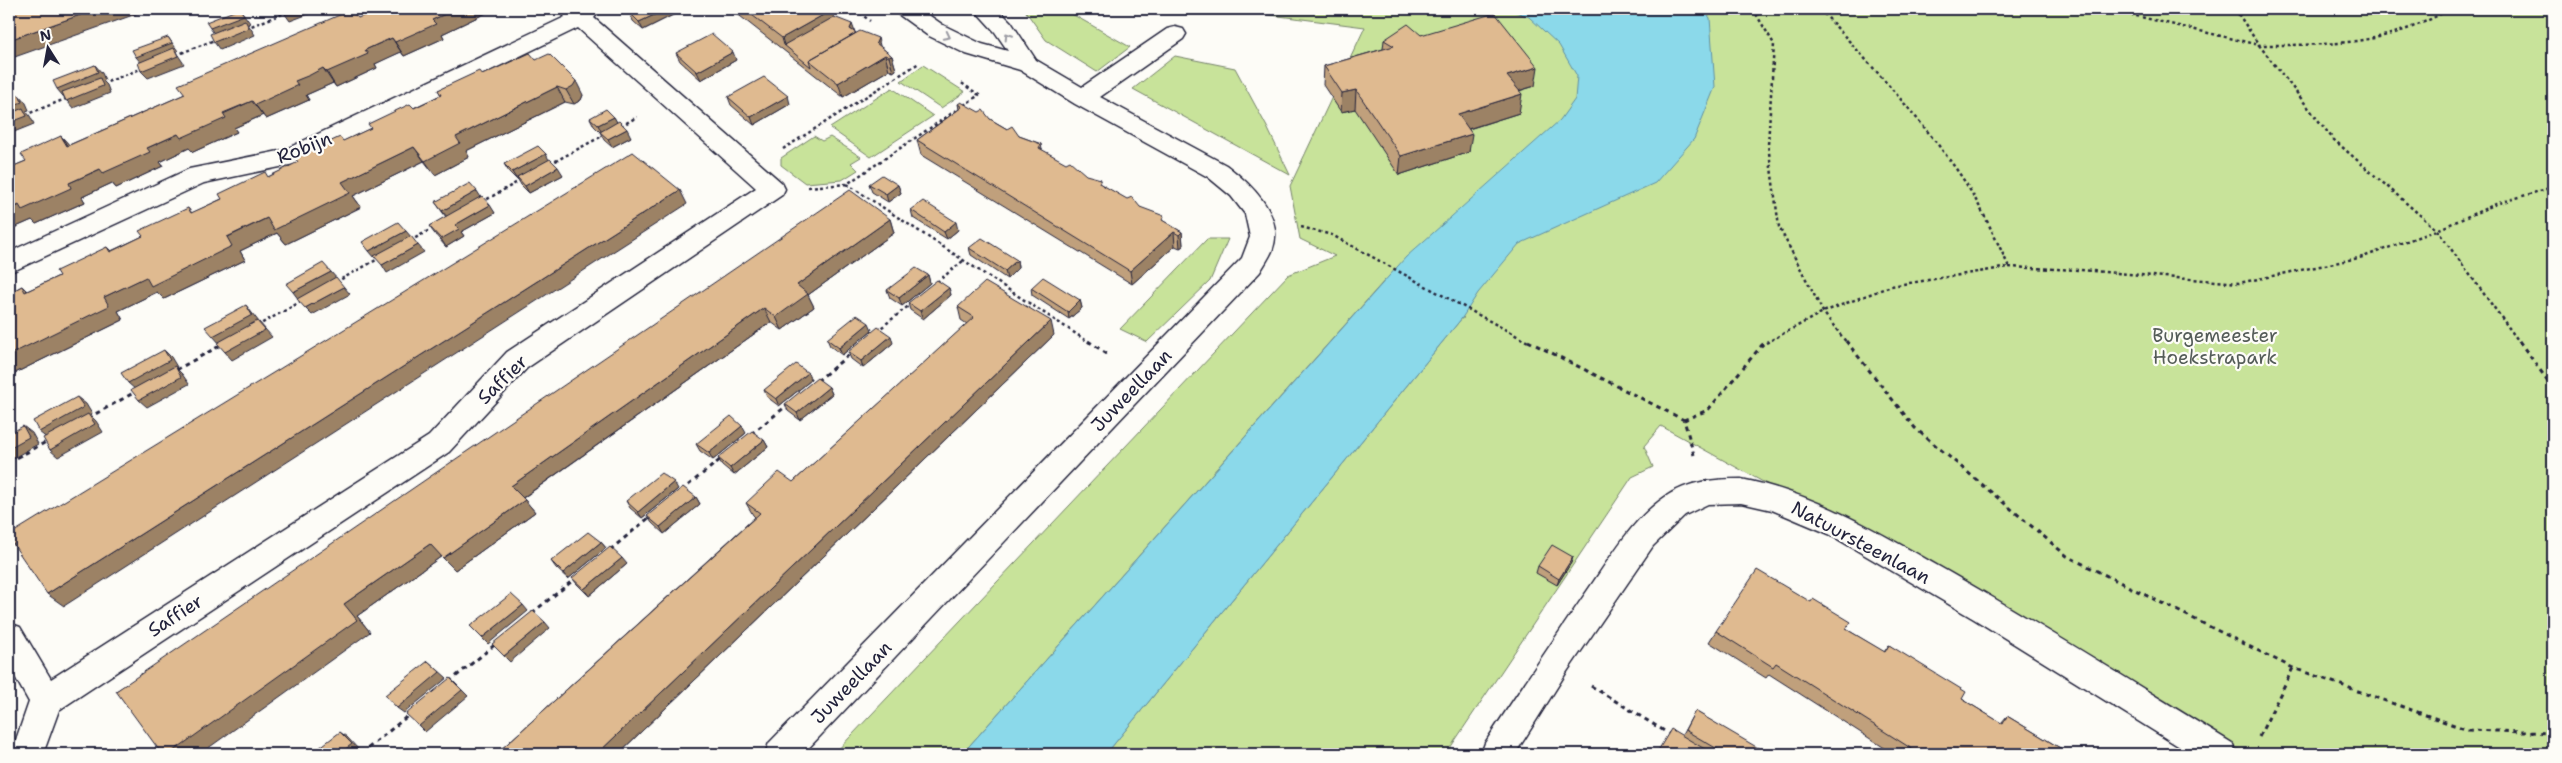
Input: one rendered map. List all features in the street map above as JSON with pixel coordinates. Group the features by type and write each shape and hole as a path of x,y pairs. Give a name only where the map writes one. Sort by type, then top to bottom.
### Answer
{"street":[{"path":"906,9 935,30 974,49 1028,65 1083,98 1217,171 1237,185 1250,199 1260,215"},
{"path":"985,9 1003,27 1028,65"},
{"path":"580,12 670,98 773,189"},
{"name":"Robijn","path":"9,263 198,175 290,157 580,12"},
{"path":"1083,98 1175,34"},
{"name":"Saffier","path":"46,700 439,444 517,360 773,189"},
{"name":"Juweellaan","path":"781,754 1251,265 1260,252 1260,215"},
{"name":"Natuursteenlaan","path":"1497,754 1555,663 1642,536 1674,506 1704,492 1741,491 1776,498 1839,525 1985,609 2220,754"},
{"path":"9,637 46,700 27,754"}],"path":[{"path":"239,30 295,9"},
{"path":"1753,9 1774,44 1768,145 1779,228 1823,312 1915,428 2067,556 2293,668 2468,730 2553,733"},
{"path":"1820,9 1876,71 1955,167 1990,226 2009,267"},
{"path":"2108,9 2259,45 2332,46 2402,33 2449,9"},
{"path":"2235,9 2259,45 2333,140 2437,230 2553,388"},
{"path":"175,56 221,38"},
{"path":"751,169 924,60"},
{"path":"101,85 147,67"},
{"path":"773,189 846,184 979,95 955,80"},
{"path":"18,117 73,96"},
{"path":"618,127 670,98"},
{"path":"548,165 609,132"},
{"path":"479,204 531,175"},
{"path":"846,184 1143,378"},
{"path":"1684,420 1708,410 1762,345 1823,312 1891,286 2009,267 2080,270 2240,283 2363,257 2437,230 2496,204 2553,187"},
{"path":"1260,215 1332,236 1481,318 1684,420 1704,492"},
{"path":"409,242 444,223"},
{"path":"331,285 383,256"},
{"path":"932,286 963,261"},
{"path":"252,328 305,299"},
{"path":"871,336 917,299"},
{"path":"174,371 226,342"},
{"path":"809,387 855,349"},
{"path":"87,419 139,390"},
{"path":"747,438 793,400"},
{"path":"9,462 52,438"},
{"path":"677,495 724,457"},
{"path":"608,552 654,514"},
{"path":"530,615 577,577"},
{"path":"446,685 500,640"},
{"path":"1555,663 1678,739"},
{"path":"2254,746 2293,668"},
{"path":"360,754 415,710"}],"green space":[{"path":"1024,9 1063,9 1130,47 1097,72 1046,40"},
{"name":"Burgemeester Hoekstrapark","path":"1241,9 2553,9 2553,754 2247,754 1971,596 1661,426 1644,446 1653,467 1632,477 1446,754 1106,754 1462,318 1464,318 1385,280 962,754 834,754 1288,275 1335,256 1300,239 1290,186 1365,27 1255,13"},
{"path":"1175,56 1235,68 1290,175 1133,89"},
{"path":"923,65 965,92 941,108 901,81"},
{"path":"892,88 933,116 871,157 830,128"},
{"path":"814,136 822,141 830,137 861,157 851,163 858,170 842,180 805,183 781,165 781,158"},
{"path":"1207,239 1228,239 1210,281 1147,342 1120,329"}],"water":[{"path":"1508,9 1703,9 1710,18 1715,87 1694,139 1655,183 1519,244 1478,293 1462,318 1106,754 962,754 1406,257 1560,120 1575,99 1577,76 1559,45 1529,17"}],"building":[{"path":"9,9 97,9 9,40"},
{"path":"240,9 244,15 210,28 206,22"},
{"path":"282,9 297,9 285,14"},
{"path":"380,9 456,9 432,20 436,24 395,42 392,38 378,44 365,50 368,54 327,72 323,68 295,81 298,85 255,105 252,101 223,113 226,118 181,138 178,134 147,148 150,152 103,173 100,169 69,183 71,188 22,210 19,205 9,210 9,168 26,161 21,154 61,136 67,146 185,94 178,85 351,10 358,18"},
{"path":"638,9 667,9 639,22 630,13"},
{"path":"744,9 832,9 832,10 782,38"},
{"path":"1495,13 1538,67 1507,76 1522,94 1458,114 1472,134 1401,156 1356,90 1342,93 1324,66 1394,46 1384,40 1408,24 1421,35"},
{"path":"834,17 852,24 850,29 856,33 809,60 811,67 784,45"},
{"path":"245,20 249,28 214,42 210,34"},
{"path":"860,31 878,38 876,43 892,56 885,55 838,83 809,60"},
{"path":"712,34 733,52 697,72 676,53"},
{"path":"168,37 172,43 136,57 132,50"},
{"path":"174,48 178,56 141,71 138,63"},
{"path":"530,53 536,60 549,54 576,81 573,86 566,90 557,87 456,137 460,143 425,161 414,147 342,182 350,193 274,230 267,218 227,237 232,246 151,286 146,277 104,297 109,306 9,355 9,293 22,286 25,292 59,276 56,271 107,247 110,252 143,236 139,231 188,208 191,213 222,199 219,194 265,172 268,177 298,162 295,158 340,137 343,141 371,128 368,124 410,104 414,108 441,95 438,90 479,71 482,75"},
{"path":"95,65 98,72 57,89 53,81"},
{"path":"764,77 788,96 751,117 728,97"},
{"path":"100,78 103,86 66,101 62,92"},
{"path":"19,95 22,102 9,107 9,99"},
{"path":"961,102 979,112 983,110 990,119 1007,129 1012,126 1019,136 1041,144 1039,148 1066,163 1070,161 1086,175 1101,179 1099,183 1127,199 1132,197 1140,207 1164,216 1162,220 1182,232 1179,235 1174,232 1130,271 917,140 962,107 958,104"},
{"path":"23,108 27,116 9,123 9,114"},
{"path":"606,109 614,117 598,125 590,118"},
{"path":"619,121 627,129 608,139 600,132"},
{"path":"538,146 546,154 512,172 504,164"},
{"path":"633,152 680,190 47,594 9,538 9,535"},
{"path":"550,159 558,167 525,186 517,177"},
{"path":"882,175 898,185 886,194 869,184"},
{"path":"470,183 477,191 442,211 435,202"},
{"path":"850,190 890,219 797,285 808,294 776,317 764,308 511,486 525,500 443,558 430,544 344,604 357,620 169,754 162,754 116,691"},
{"path":"482,196 490,205 455,225 459,229 441,239 429,226"},
{"path":"923,201 956,222 944,232 911,210"},
{"path":"398,222 406,231 369,251 362,242"},
{"path":"411,236 418,245 382,265 374,256"},
{"path":"982,238 1017,260 1005,271 969,248"},
{"path":"323,263 331,272 293,292 286,284"},
{"path":"916,268 928,275 899,298 887,290"},
{"path":"336,277 344,287 305,308 297,299"},
{"path":"1043,277 1080,300 1068,312 1031,288"},
{"path":"937,280 949,288 920,311 908,303"},
{"path":"985,282 1051,321 597,754 496,754 760,513 746,503 779,472 793,482 974,317 958,307"},
{"path":"246,305 252,315 213,336 205,327"},
{"path":"857,315 869,323 839,348 827,339"},
{"path":"257,321 265,330 225,352 217,343"},
{"path":"878,327 891,336 861,361 848,352"},
{"path":"164,350 170,360 128,383 121,373"},
{"path":"796,364 808,373 776,399 764,390"},
{"path":"175,366 181,377 139,400 131,390"},
{"path":"817,378 829,387 797,413 785,404"},
{"path":"77,397 84,407 39,432 33,421"},
{"path":"88,414 95,424 50,450 43,438"},
{"path":"731,416 742,426 709,453 696,444"},
{"path":"23,426 29,437 9,448 9,434"},
{"path":"752,431 764,440 730,468 718,458"},
{"path":"661,473 674,482 638,512 626,501"},
{"path":"683,487 696,497 660,527 647,516"},
{"path":"588,532 601,542 563,573 551,561"},
{"path":"1552,545 1573,557 1559,579 1538,566"},
{"path":"610,547 622,558 584,589 572,578"},
{"path":"1757,570 1811,602 1813,599 1851,622 1846,629 1885,652 1889,645 1966,692 1962,699 2003,724 2007,716 2070,754 1920,754 1776,663 1773,667 1716,631"},
{"path":"511,594 523,605 482,638 470,626"},
{"path":"533,611 545,622 504,656 492,644"},
{"path":"428,661 440,672 397,708 385,695"},
{"path":"450,678 462,690 419,726 406,714"},
{"path":"1695,711 1765,752 1764,754 1726,754 1685,730"},
{"path":"1671,729 1713,754 1656,754"},
{"path":"340,732 352,744 339,754 311,754"},
{"path":"362,750 366,754 356,754"}]}
